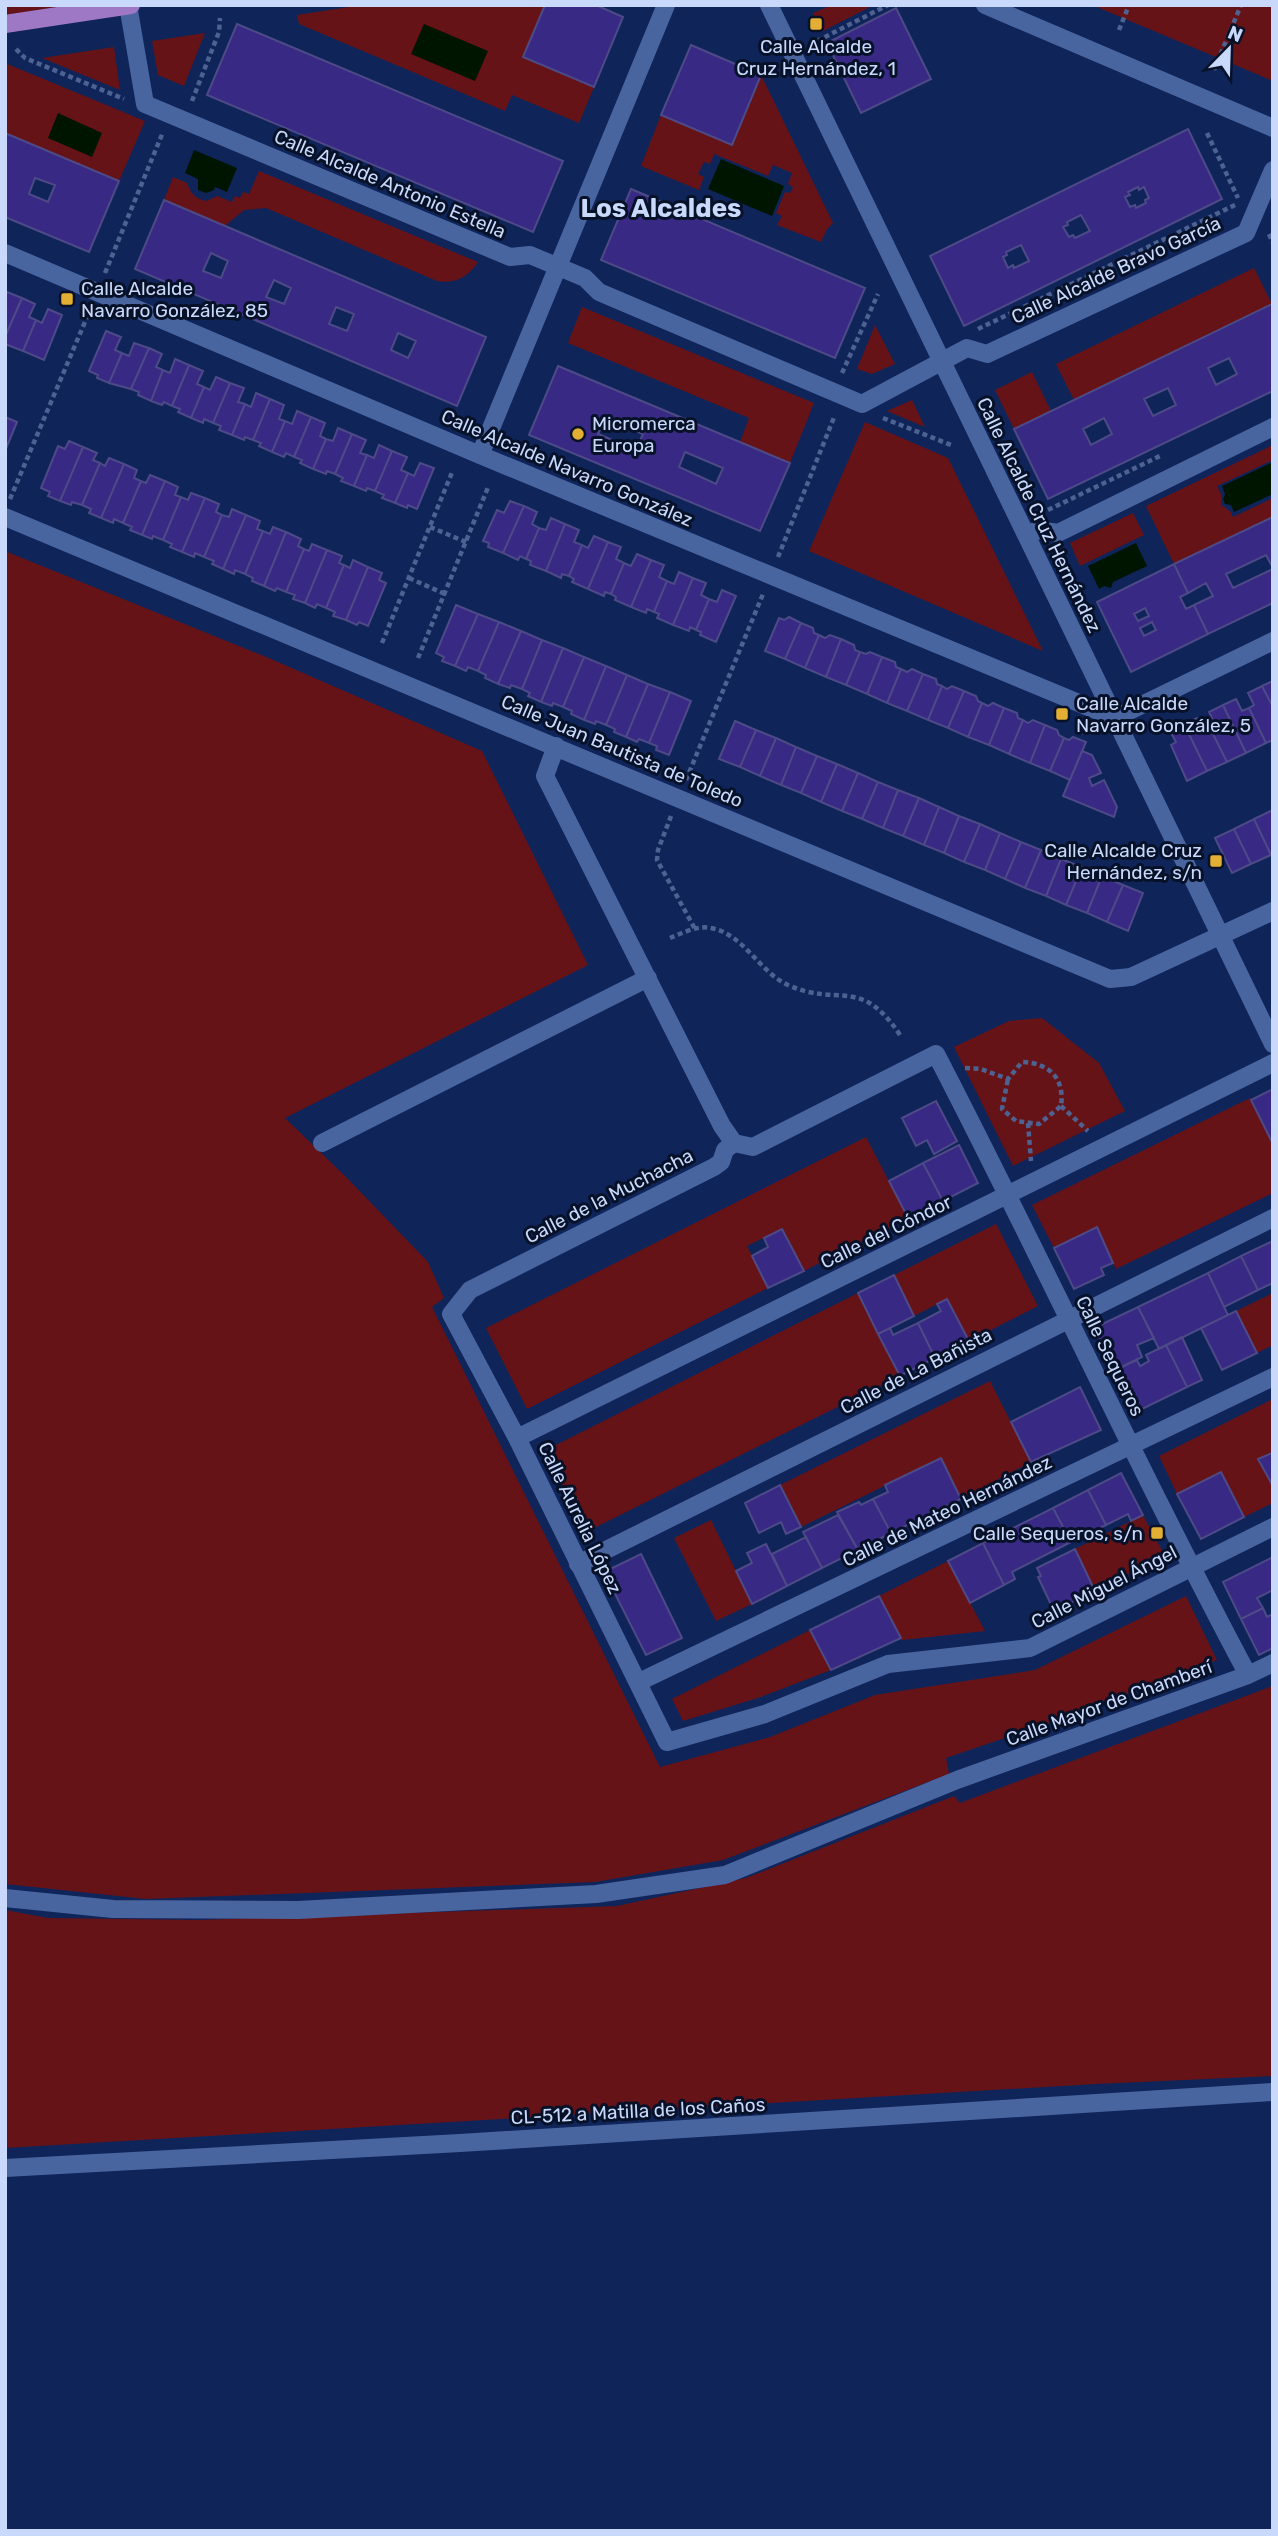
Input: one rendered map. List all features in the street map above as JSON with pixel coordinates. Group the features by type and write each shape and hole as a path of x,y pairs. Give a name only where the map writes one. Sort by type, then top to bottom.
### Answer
{"main road":[{"path":"5,24 129,5"}],"street":[{"path":"129,5 145,104"},
{"path":"480,455 666,5"},
{"name":"Calle Alcalde Cruz Hernández","path":"769,5 1273,1044"},
{"path":"985,5 1273,128"},
{"name":"Calle Alcalde Antonio Estella","path":"145,104 510,257 530,255 558,266 585,278 599,292 862,404"},
{"name":"Calle Alcalde Bravo García","path":"941,360 967,348 987,354 1246,233 1273,170"},
{"name":"Calle Alcalde Navarro González","path":"5,253 480,455 1115,718"},
{"path":"862,404 941,360"},
{"path":"1026,536 1038,530 1058,533 1273,427"},
{"name":"Calle Juan Bautista de Toledo","path":"6,511 1110,979 1131,977 1273,911"},
{"path":"1115,718 1273,641"},
{"path":"556,746 545,776 722,1126 734,1143"},
{"path":"322,1143 648,978"},
{"name":"Calle Sequeros","path":"734,1143 753,1147 936,1054 1009,1194 1190,1567 1248,1675"},
{"name":"Calle del Cóndor","path":"517,1438 1273,1063"},
{"name":"Calle de la Muchacha","path":"451,1314 470,1290 714,1167 721,1162 726,1150 734,1143"},
{"name":"Calle de La Bañista","path":"578,1564 1067,1318 1273,1218"},
{"name":"Calle Aurelia López","path":"451,1314 517,1438 667,1742"},
{"name":"Calle de Mateo Hernández","path":"639,1682 1273,1377"},
{"name":"Calle Miguel Ángel","path":"667,1742 765,1714 888,1664 1030,1647 1273,1527"},
{"name":"Calle Mayor de Chamberí","path":"5,1898 113,1909 298,1910 596,1894 724,1875 957,1780 1248,1675 1273,1663"},
{"name":"CL-512 a Matilla de los Caños","path":"5,2168 1273,2092"}],"path":[{"path":"817,41 888,5"},
{"path":"1119,30 1129,5"},
{"path":"1214,70 1241,5"},
{"path":"184,121 219,32 220,18"},
{"path":"16,49 25,58 119,97 145,104"},
{"name":"Calle Alcalde Bravo García","path":"974,331 1243,201 1237,198 1207,133"},
{"path":"124,229 160,138"},
{"path":"842,397 842,371 878,294"},
{"path":"6,511 73,352"},
{"path":"862,404 871,413 951,445"},
{"path":"796,512 834,420"},
{"path":"382,643 453,470"},
{"path":"418,658 489,485"},
{"path":"430,527 466,542"},
{"path":"409,578 445,594"},
{"path":"679,796 755,614"},
{"path":"669,823 657,860 695,929"},
{"path":"670,938 708,927 720,931 738,941 767,972 788,985 808,991 858,996 873,1004 888,1017 900,1035"},
{"path":"1022,1062 1037,1062 1055,1074 1063,1091 1061,1106 1039,1124 1016,1121 1002,1110 1008,1079 1022,1062"},
{"path":"960,1069 981,1069 1008,1079"},
{"path":"1061,1106 1089,1133"},
{"path":"1028,1122 1029,1158 1032,1161"}],"shaded area":[{"path":"5,5 73,5 5,15"},
{"path":"362,5 545,5 523,57 594,87 579,123 512,95 505,111 299,24 297,15"},
{"path":"832,5 874,5 821,32 813,13"},
{"path":"1092,5 1273,5 1273,81"},
{"path":"424,24 488,51 475,81 411,54"},
{"path":"205,33 184,86 158,75 152,41"},
{"path":"114,47 120,90 42,58"},
{"path":"5,63 145,121 119,181 5,133"},
{"path":"761,75 833,223 821,242 777,225 782,216 776,213 785,192 790,193 793,187 788,184 792,173 773,165 768,176 714,154 710,164 704,162 698,174 704,177 699,190 641,166 661,115 732,145"},
{"path":"58,113 102,133 92,157 48,138"},
{"path":"194,150 237,168 227,192 215,187 206,193 198,190 198,179 185,173"},
{"path":"721,159 784,186 772,216 708,189"},
{"path":"259,171 478,262 461,278 437,281 266,208 244,210 225,226 164,200 173,177 187,183 192,193 200,199 207,201 217,196 232,202 235,196 240,198 243,192 249,194"},
{"path":"1254,268 1272,304 1074,400 1056,364"},
{"path":"582,307 814,403 790,463 740,442 749,418 568,343"},
{"path":"875,325 895,364 872,374 857,369"},
{"path":"1032,372 1051,411 1014,429 995,390"},
{"path":"912,400 925,427 887,411"},
{"path":"865,422 948,458 1043,651 809,551"},
{"path":"1273,445 1273,460 1217,486 1221,494 1221,505 1230,511 1233,517 1273,498 1273,517 1174,564 1146,506"},
{"path":"1273,462 1273,494 1234,512 1231,505 1225,504 1222,486"},
{"path":"1133,513 1144,535 1080,566 1070,543"},
{"path":"1136,543 1147,566 1113,582 1111,588 1104,586 1099,589 1088,566"},
{"path":"5,551 271,659 482,751 588,965 285,1118 428,1262 444,1298 432,1307 660,1767 770,1737 875,1695 1035,1670 1186,1596 1217,1660 1055,1721 946,1758 949,1774 723,1860 595,1882 146,1899 5,1884"},
{"path":"1042,1018 1099,1063 1125,1111 1013,1166 954,1047 1009,1021"},
{"path":"1250,1098 1273,1142 1273,1193 1116,1269 1097,1228 1054,1248 1032,1205"},
{"path":"866,1137 908,1218 804,1271 782,1229 747,1246 768,1288 527,1409 486,1328"},
{"path":"996,1224 1038,1306 969,1341 947,1299 914,1316 894,1275"},
{"path":"858,1293 900,1376 586,1532 544,1451"},
{"path":"1273,1293 1273,1345 1257,1353 1236,1311"},
{"path":"990,1381 1031,1462 961,1499 941,1458 801,1527 780,1485"},
{"path":"1273,1399 1273,1452 1258,1460 1273,1486 1273,1503 1244,1517 1220,1472 1177,1494 1159,1456"},
{"path":"1143,1515 1165,1556 1095,1591 1075,1549"},
{"path":"711,1520 752,1604 716,1621 674,1538"},
{"path":"948,1561 985,1631 902,1640 879,1596"},
{"path":"810,1630 831,1670 761,1697 683,1721 672,1699"},
{"path":"1273,1686 1273,2076 5,2148 5,1910 48,1918 199,1920 617,1906 746,1878 954,1796 960,1803"}],"building":[{"path":"545,5 596,5 623,17 594,87 523,57"},
{"path":"896,8 931,79 861,113 827,43"},
{"path":"237,24 563,161 533,232 207,95"},
{"path":"691,45 761,75 732,145 661,115"},
{"path":"1188,129 1222,199 964,326 930,256","holes":["1138,187 1139,190 1144,187 1149,198 1145,200 1146,203 1136,208 1135,205 1130,207 1125,197 1130,195 1128,192","1081,215 1090,231 1075,238 1073,235 1069,237 1063,227 1068,225 1067,222","1021,245 1029,261 1008,268 1003,257 1007,255 1006,252"]},
{"path":"5,133 119,181 89,252 5,217","holes":["35,178 55,185 48,202 29,194"]},
{"path":"631,189 865,288 835,358 601,260"},
{"path":"164,200 486,337 457,406 135,269","holes":["211,253 228,261 221,278 203,271","274,280 291,288 284,304 266,297","336,307 354,314 347,331 329,324","398,333 416,341 408,358 391,350"]},
{"path":"7,292 22,298 5,337 5,297"},
{"path":"22,298 35,304 29,317 36,320 23,351 5,344 5,337"},
{"path":"1272,304 1273,391 1048,499 1014,429","holes":["1229,358 1237,374 1216,385 1208,368","1168,388 1176,405 1153,416 1144,399","1104,418 1112,434 1091,445 1083,429"]},
{"path":"48,309 62,315 44,360 23,351 36,320 42,323"},
{"path":"106,331 121,337 115,350 122,353 109,383 89,371"},
{"path":"134,343 149,348 131,389 109,383 122,353 129,356"},
{"path":"149,348 162,354 156,367 163,370 151,401 131,389"},
{"path":"175,359 189,365 172,406 151,401 163,370 170,373"},
{"path":"189,365 203,371 197,384 204,387 191,418 172,406"},
{"path":"558,366 790,463 760,531 529,435","holes":["605,418 643,434 636,450 598,434","685,452 723,468 716,484 679,467"]},
{"path":"216,377 230,383 213,423 204,419 203,423 191,418 204,387 210,390"},
{"path":"230,383 244,388 238,402 245,404 232,435 219,430 221,426 213,423"},
{"path":"256,393 270,399 253,440 245,437 244,440 232,435 245,404 251,407"},
{"path":"270,399 284,405 279,419 285,421 272,452 253,440"},
{"path":"297,411 311,417 294,457 286,453 284,457 272,452 285,421 292,424"},
{"path":"5,417 17,422 5,451"},
{"path":"311,417 325,423 320,436 326,439 313,469 294,457"},
{"path":"338,428 352,434 335,474 313,469 326,439 333,441"},
{"path":"352,434 366,440 360,453 367,455 354,486 341,481 343,478 335,474"},
{"path":"69,441 83,447 60,501 48,496 50,492 41,488 58,446 65,449"},
{"path":"379,445 392,451 375,491 354,486 367,455 374,458"},
{"path":"83,447 97,453 93,460 100,463 82,505 72,502 71,505 60,501"},
{"path":"392,451 407,457 401,470 408,473 395,503 382,498 384,495 375,491"},
{"path":"109,458 124,464 101,518 89,513 91,509 82,505 100,463 105,466"},
{"path":"420,463 434,468 417,509 395,503 408,473 414,476"},
{"path":"124,464 137,470 134,478 141,481 123,523 114,519 113,523 101,518"},
{"path":"150,475 165,481 142,535 130,530 132,527 123,523 141,481 146,483"},
{"path":"165,481 178,487 175,495 181,497 163,540 153,536 152,539 142,535"},
{"path":"191,493 205,498 182,552 170,547 172,544 163,540 181,497 188,500"},
{"path":"205,498 219,504 216,512 222,515 204,557 195,553 194,557 182,552"},
{"path":"510,501 524,506 503,553 488,547 489,543 483,541 497,510 504,513"},
{"path":"524,506 537,512 532,524 539,528 526,559 520,556 518,560 503,553"},
{"path":"232,509 246,515 223,569 204,557 222,515 229,517"},
{"path":"246,515 260,521 257,529 263,531 245,574 235,570 234,574 223,569"},
{"path":"1273,517 1273,568 1266,555 1226,574 1233,588 1273,569 1273,603 1208,634 1194,605 1213,596 1206,583 1188,593 1174,564"},
{"path":"551,518 565,524 546,571 530,565 531,561 526,559 539,528 546,530"},
{"path":"565,524 579,530 574,542 582,545 569,576 562,574 561,578 546,571"},
{"path":"273,527 286,532 264,586 252,581 253,578 245,574 263,531 270,534"},
{"path":"286,532 301,539 298,546 304,549 286,592 277,588 275,591 264,586"},
{"path":"594,536 608,542 588,589 572,582 574,579 569,576 582,545 588,548"},
{"path":"608,542 621,547 616,559 624,563 611,594 605,592 604,596 588,589"},
{"path":"312,544 327,550 305,603 293,599 295,595 286,592 304,549 309,551"},
{"path":"327,550 342,556 339,563 344,565 326,608 317,604 315,608 305,603"},
{"path":"637,554 651,560 631,607 615,600 616,597 611,594 624,563 631,566"},
{"path":"353,560 368,567 346,620 333,616 335,612 326,608 344,565 350,568"},
{"path":"651,560 664,565 659,577 667,581 654,612 647,609 646,613 631,607"},
{"path":"1174,564 1188,593 1180,597 1186,609 1194,605 1208,634 1131,672 1097,602","holes":["1145,608 1149,616 1138,621 1134,614","1152,622 1156,630 1144,636 1140,628"]},
{"path":"368,567 382,573 379,580 386,583 368,626 359,622 357,625 346,620"},
{"path":"679,572 693,578 673,625 657,618 659,614 654,612 667,581 674,584"},
{"path":"693,578 706,583 701,595 709,599 696,630 690,627 689,631 673,625"},
{"path":"722,590 736,596 716,642 700,635 701,632 696,630 709,599 717,602"},
{"path":"456,605 478,614 455,666 442,661 444,657 436,653"},
{"path":"478,614 499,622 478,671 468,667 466,671 455,666"},
{"path":"789,617 801,623 785,659 765,651 779,618 784,620"},
{"path":"499,622 521,631 498,684 478,671"},
{"path":"801,623 813,628 814,633 819,635 805,668 785,659"},
{"path":"521,631 542,640 522,689 511,685 510,688 498,684"},
{"path":"819,635 841,639 826,677 805,668"},
{"path":"841,639 854,645 855,650 860,652 846,685 826,677"},
{"path":"542,640 563,648 541,702 528,696 530,693 522,689"},
{"path":"563,648 584,657 563,707 553,703 552,706 541,702"},
{"path":"860,652 870,652 882,657 867,694 846,685"},
{"path":"584,657 606,666 584,720 563,707"},
{"path":"882,657 895,662 896,667 901,669 887,703 867,694"},
{"path":"606,666 627,675 606,725 596,721 595,724 584,720"},
{"path":"901,669 907,672 912,669 923,674 907,711 887,703"},
{"path":"923,674 936,679 937,684 942,686 928,720 907,711"},
{"path":"627,675 648,684 626,737 606,725"},
{"path":"1273,681 1273,707 1262,686"},
{"path":"648,684 670,692 649,743 639,739 637,742 626,737"},
{"path":"942,686 947,689 952,686 964,691 948,728 928,720"},
{"path":"1262,686 1273,707 1273,740 1266,743 1249,708 1254,705 1248,693"},
{"path":"964,691 976,696 982,703 968,737 948,728"},
{"path":"670,692 691,701 669,755 656,750 657,746 649,743"},
{"path":"1236,699 1242,711 1249,708 1266,743 1246,753 1223,705"},
{"path":"982,703 988,706 993,703 1004,708 989,745 968,737"},
{"path":"1223,705 1246,753 1227,762 1209,726 1215,724 1209,712"},
{"path":"1004,708 1017,713 1018,718 1023,720 1009,754 989,745"},
{"path":"1197,718 1203,730 1209,726 1227,762 1207,771 1184,724"},
{"path":"1023,720 1028,723 1033,720 1045,725 1030,763 1009,754"},
{"path":"735,721 756,730 740,767 719,759"},
{"path":"1184,724 1207,771 1187,781 1171,745 1176,742 1170,731"},
{"path":"1045,725 1057,730 1064,738 1050,771 1030,763"},
{"path":"756,730 776,738 760,776 740,767"},
{"path":"1073,737 1086,742 1070,780 1050,771 1064,738 1069,740"},
{"path":"776,738 796,747 781,785 760,776"},
{"path":"796,747 817,756 801,793 781,785"},
{"path":"1082,751 1092,755 1101,773 1089,778 1092,786 1104,780 1117,807 1114,817 1063,796"},
{"path":"817,756 837,764 821,802 801,793"},
{"path":"837,764 858,773 842,811 821,802"},
{"path":"858,773 878,782 862,819 842,811"},
{"path":"878,782 898,790 883,828 862,819"},
{"path":"898,790 919,798 903,836 883,828"},
{"path":"919,798 939,807 924,845 903,836"},
{"path":"939,807 959,816 944,853 924,845"},
{"path":"1273,810 1273,854 1271,855 1254,819"},
{"path":"959,816 980,824 964,862 944,853"},
{"path":"1254,819 1271,855 1251,864 1234,829"},
{"path":"980,824 1000,833 985,870 964,862"},
{"path":"1234,829 1251,864 1232,873 1215,838"},
{"path":"1000,833 1021,842 1005,879 985,870"},
{"path":"1021,842 1041,850 1025,888 1005,879"},
{"path":"1041,850 1061,859 1046,896 1025,888"},
{"path":"1061,859 1082,867 1066,905 1046,896"},
{"path":"1082,867 1102,876 1087,913 1066,905"},
{"path":"1102,876 1123,885 1107,922 1087,913"},
{"path":"1123,885 1143,893 1128,931 1107,922"},
{"path":"1273,1089 1273,1142 1272,1142 1251,1100"},
{"path":"936,1101 957,1141 934,1154 927,1140 916,1146 902,1118"},
{"path":"959,1145 978,1183 943,1201 923,1163"},
{"path":"923,1163 943,1201 908,1218 889,1181"},
{"path":"1097,1227 1113,1263 1101,1268 1104,1275 1074,1289 1054,1248"},
{"path":"782,1229 804,1271 768,1288 752,1256 768,1247 764,1238"},
{"path":"1273,1241 1273,1283 1258,1290 1241,1256"},
{"path":"1241,1256 1258,1290 1224,1307 1208,1273"},
{"path":"1208,1273 1228,1315 1159,1349 1138,1307"},
{"path":"894,1275 914,1316 878,1334 858,1293"},
{"path":"947,1299 969,1341 935,1358 918,1323 941,1311 937,1304"},
{"path":"1138,1307 1154,1338 1137,1345 1142,1357 1115,1370 1094,1328"},
{"path":"1236,1311 1257,1353 1222,1370 1201,1328"},
{"path":"918,1323 935,1358 900,1376 878,1334 890,1328 893,1335"},
{"path":"1182,1337 1202,1380 1187,1387 1166,1345"},
{"path":"1166,1345 1187,1387 1136,1412 1115,1370 1137,1360 1140,1366 1149,1361 1146,1355"},
{"path":"1080,1387 1101,1430 1031,1462 1011,1422"},
{"path":"1273,1454 1273,1486 1258,1459"},
{"path":"941,1458 961,1499 891,1533 873,1499 888,1492 885,1485"},
{"path":"1221,1472 1244,1517 1201,1539 1177,1494"},
{"path":"1121,1473 1143,1515 1131,1521 1128,1514 1106,1525 1088,1490"},
{"path":"780,1485 801,1527 786,1534 781,1522 759,1533 745,1503"},
{"path":"1088,1490 1106,1525 1071,1542 1053,1508"},
{"path":"873,1499 891,1533 858,1550 837,1512"},
{"path":"1053,1508 1071,1542 1012,1572 1015,1579 1004,1585 983,1543"},
{"path":"838,1515 858,1550 822,1568 803,1532"},
{"path":"806,1537 822,1568 787,1586 772,1554"},
{"path":"983,1543 1004,1585 970,1603 948,1561"},
{"path":"766,1544 787,1586 752,1604 736,1571 752,1563 747,1553"},
{"path":"1075,1549 1095,1591 1054,1611 1038,1577 1041,1576 1037,1568"},
{"path":"641,1554 682,1638 646,1655 604,1572"},
{"path":"1273,1557 1273,1590 1257,1598 1263,1608 1241,1619 1223,1582"},
{"path":"879,1596 901,1638 831,1670 810,1630"},
{"path":"1263,1608 1267,1617 1273,1614 1273,1648 1259,1655 1241,1619"}],"place":[{"name":"Calle Alcalde Cruz Hernández, 1","path":"816,24"},
{"name":"Calle Alcalde Navarro González, 85","path":"67,299"},
{"name":"Micromerca Europa","path":"578,434"},
{"name":"Calle Alcalde Navarro González, 5","path":"1062,714"},
{"name":"Calle Alcalde Cruz Hernández, s/n","path":"1216,861"},
{"name":"Calle Sequeros, s/n","path":"1157,1533"}],"district":[{"name":"Los Alcaldes","path":"661,208"}]}
